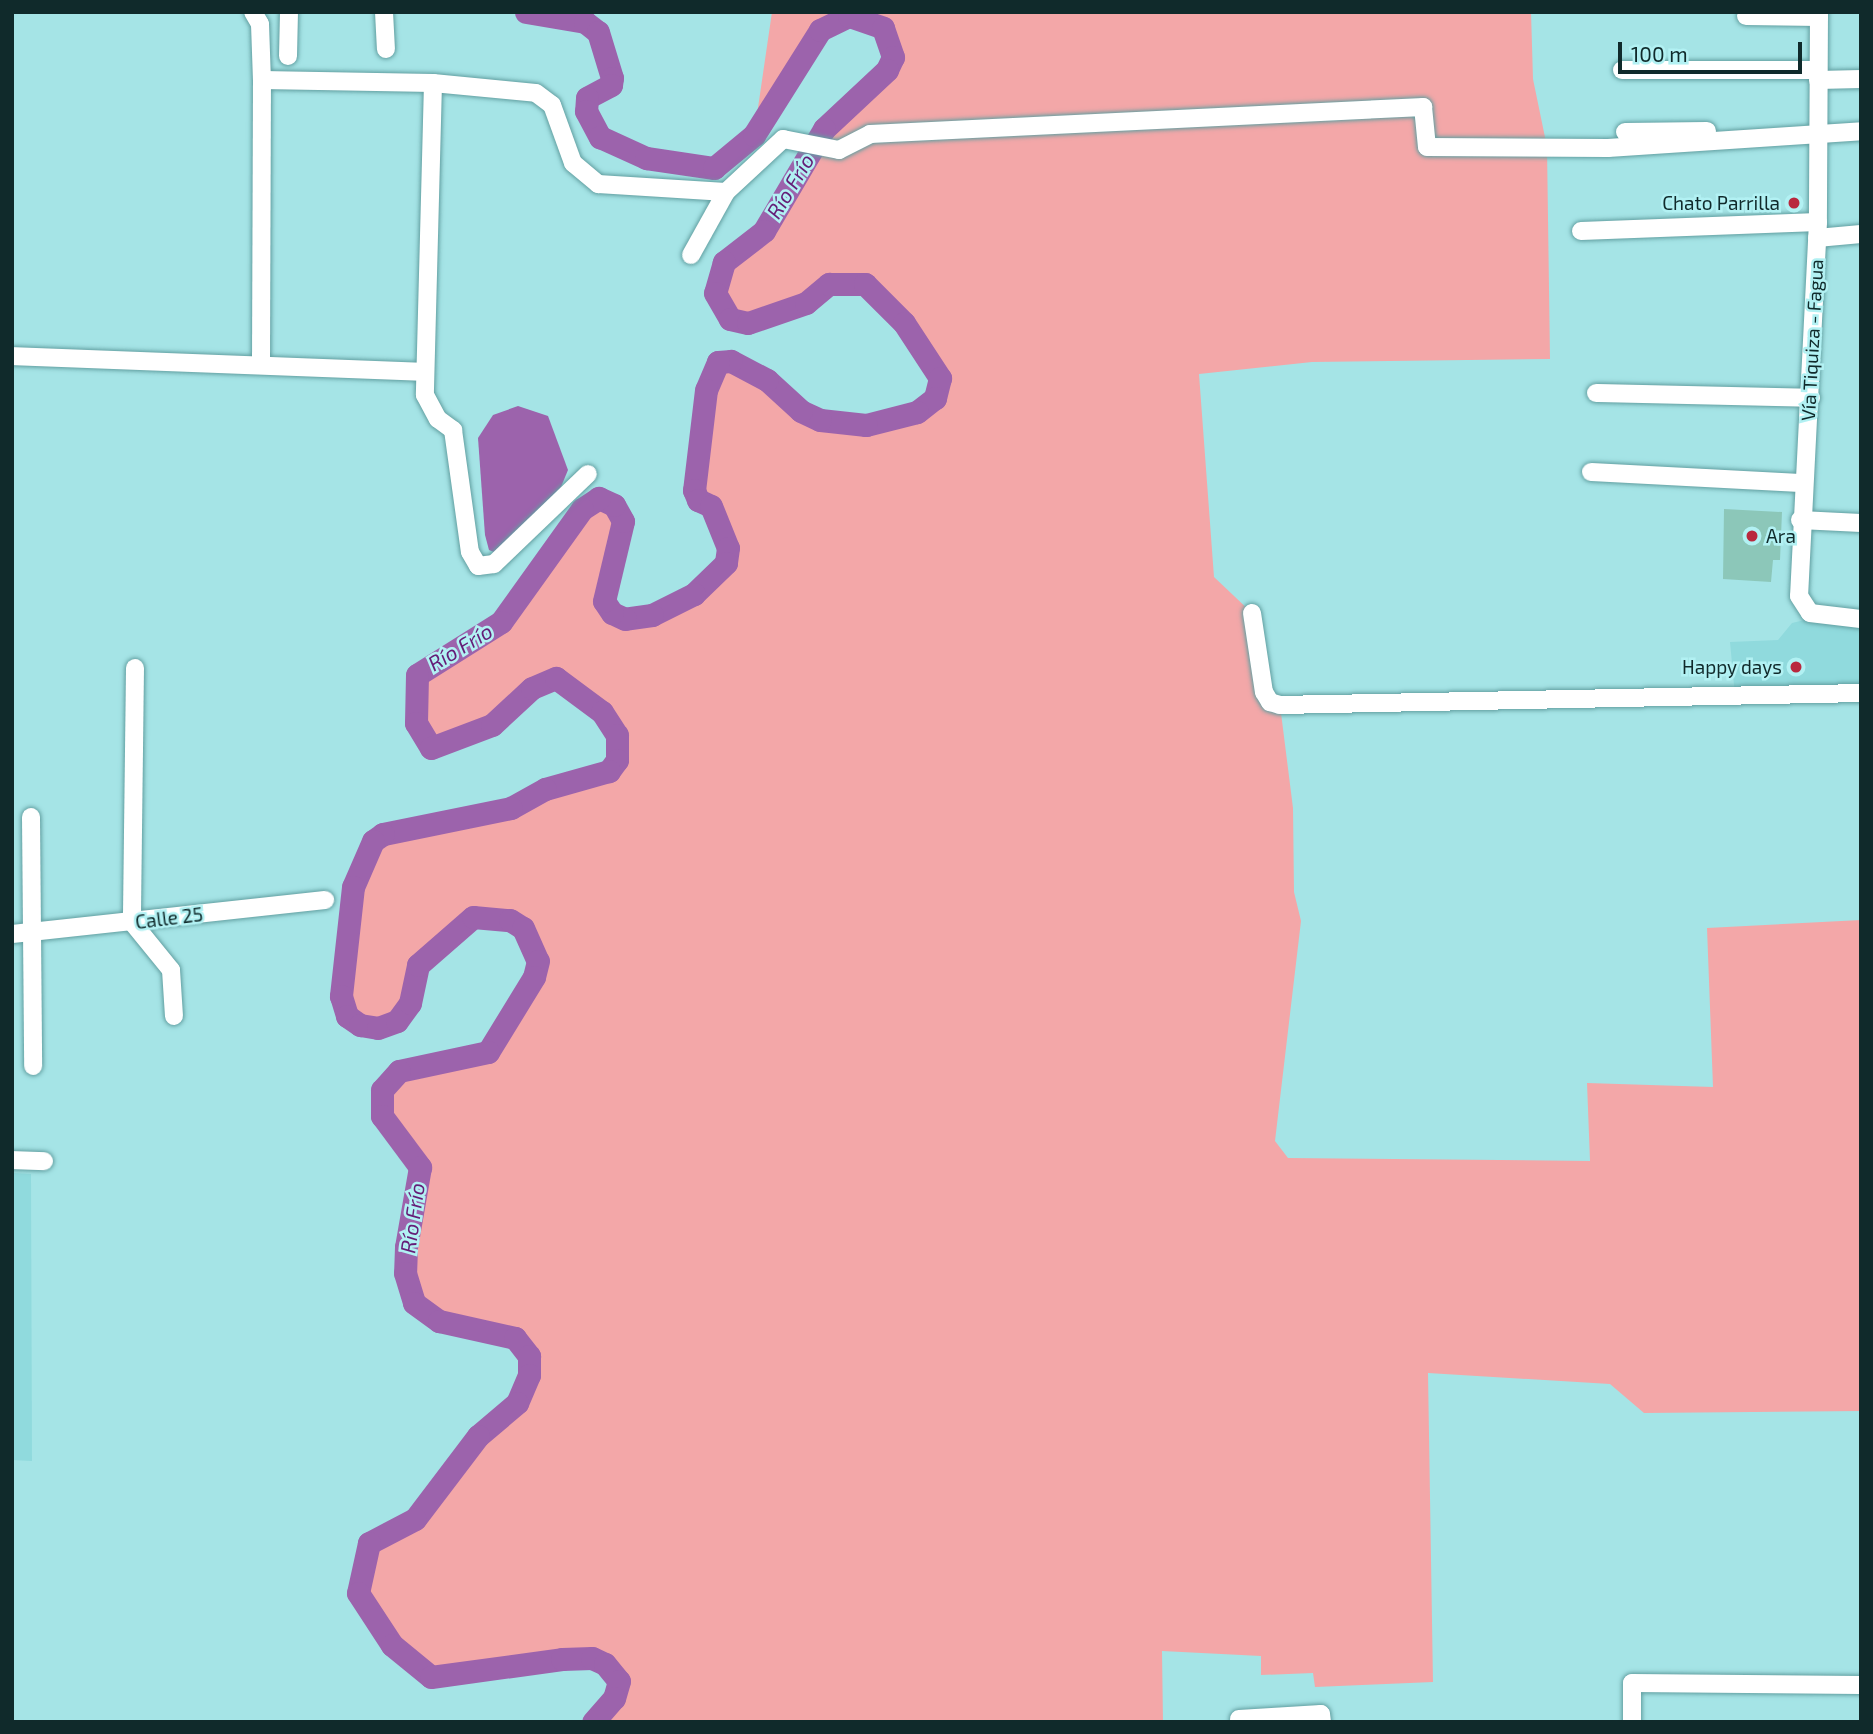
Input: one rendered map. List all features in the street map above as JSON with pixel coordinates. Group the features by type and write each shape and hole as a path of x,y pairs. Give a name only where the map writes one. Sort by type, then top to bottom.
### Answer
{"street":[{"path":"253,12 260,24 262,80 261,364"},
{"path":"288,56 289,12"},
{"path":"384,12 386,49"},
{"path":"1746,16 1819,15"},
{"name":"Vía Tiquiza - Fagua","path":"1819,15 1818,230 1811,398 1801,482 1803,606 1821,616 1861,619"},
{"path":"1622,70 1818,75 1861,79"},
{"path":"262,80 433,83 536,93 552,105 573,163 598,184 726,192"},
{"path":"433,83 425,395 438,419 453,430 470,552 478,566 494,564 588,474"},
{"path":"691,255 726,192 783,139 800,139 822,149 839,150 870,134 1423,107 1427,146 1608,148 1861,131"},
{"path":"1625,132 1819,133"},
{"path":"1581,231 1818,230 1861,234"},
{"path":"12,356 425,372"},
{"path":"1597,393 1811,398"},
{"path":"1591,472 1801,482"},
{"path":"1800,520 1861,523"},
{"path":"1252,613 1264,692 1270,702 1280,705 1861,693"},
{"path":"135,667 132,922 171,970 173,1016"},
{"path":"31,817 33,1066"},
{"name":"Calle 25","path":"12,934 325,900"},
{"path":"12,1160 44,1161"},
{"path":"1632,1722 1632,1683 1861,1685"},
{"path":"1239,1719 1321,1714 1322,1722"}],"shaded area":[{"path":"772,12 1531,12 1533,79 1547,147 1550,359 1312,362 1199,374 1214,577 1252,613 1264,692 1280,705 1293,808 1294,892 1301,921 1275,1141 1288,1158 1590,1161 1587,1083 1713,1087 1707,928 1861,920 1861,1411 1644,1413 1610,1384 1428,1373 1433,1682 1315,1687 1313,1673 1261,1675 1261,1656 1162,1651 1163,1722 593,1722 614,1698 619,1681 605,1664 592,1658 562,1659 431,1677 392,1645 358,1593 369,1543 415,1519 478,1436 517,1403 529,1375 529,1356 515,1338 439,1321 414,1303 405,1273 406,1247 420,1167 382,1116 382,1090 399,1071 488,1052 534,977 538,961 523,929 510,920 473,917 418,965 410,1003 397,1021 378,1028 360,1025 347,1016 341,996 353,887 373,841 383,834 511,808 545,789 609,771 618,746 602,712 571,687 546,679 492,725 431,748 416,723 417,675 501,622 582,509 599,498 614,505 623,521 604,601 612,613 626,619 652,615 694,594 726,563 728,548 711,506 698,500 694,490 706,390 718,362 731,361 767,380 801,411 820,420 896,422 935,398 940,378 935,362 865,284 829,284 806,303 748,323 730,319 720,307 715,293 724,262 764,231 824,129 887,70 893,57 883,28 849,16 833,20 798,60 754,135"},
{"path":"518,406 548,416 568,470 561,487 496,553 489,550 485,535 478,438 493,415"},
{"name":"Happy days","path":"1821,616 1861,619 1861,693 1735,696 1730,642 1778,640 1792,623"},
{"path":"12,1173 31,1174 32,1461 12,1460"}],"building":[{"name":"Ara","path":"1724,509 1782,512 1780,560 1773,560 1771,582 1723,579"}],"waterway":[{"name":"Río Frío","path":"526,12 585,22 598,32 612,78 611,85 587,98 586,111 600,137 646,158 714,168 754,135 820,30 849,16 883,28 893,57 887,70 824,129 764,231 724,262 715,293 730,319 748,323 806,303 829,284 865,284 904,323 940,378 935,398 917,412 866,425 820,420 801,411 767,380 731,361 718,362 706,390 694,490 698,500 711,506 728,548 726,563 694,594 652,615 625,619 612,613 604,601 623,521 614,505 599,498 582,509 501,622 417,675 416,723 431,748 492,725 532,688 556,678 602,712 617,735 617,760 609,771 545,789 511,808 383,834 373,841 353,887 341,996 347,1016 360,1025 378,1028 397,1021 410,1003 418,965 473,917 510,920 523,928 538,961 534,977 488,1052 399,1071 382,1090 382,1116 420,1167 406,1247 405,1273 414,1303 439,1321 515,1338 529,1356 529,1375 517,1403 478,1436 415,1519 369,1543 358,1593 392,1645 431,1677 562,1659 592,1658 605,1664 619,1681 614,1698 593,1722"}],"place":[{"name":"Chato Parrilla","path":"1794,203"},
{"name":"Ara","path":"1752,536"},
{"name":"Happy days","path":"1796,667"}]}
